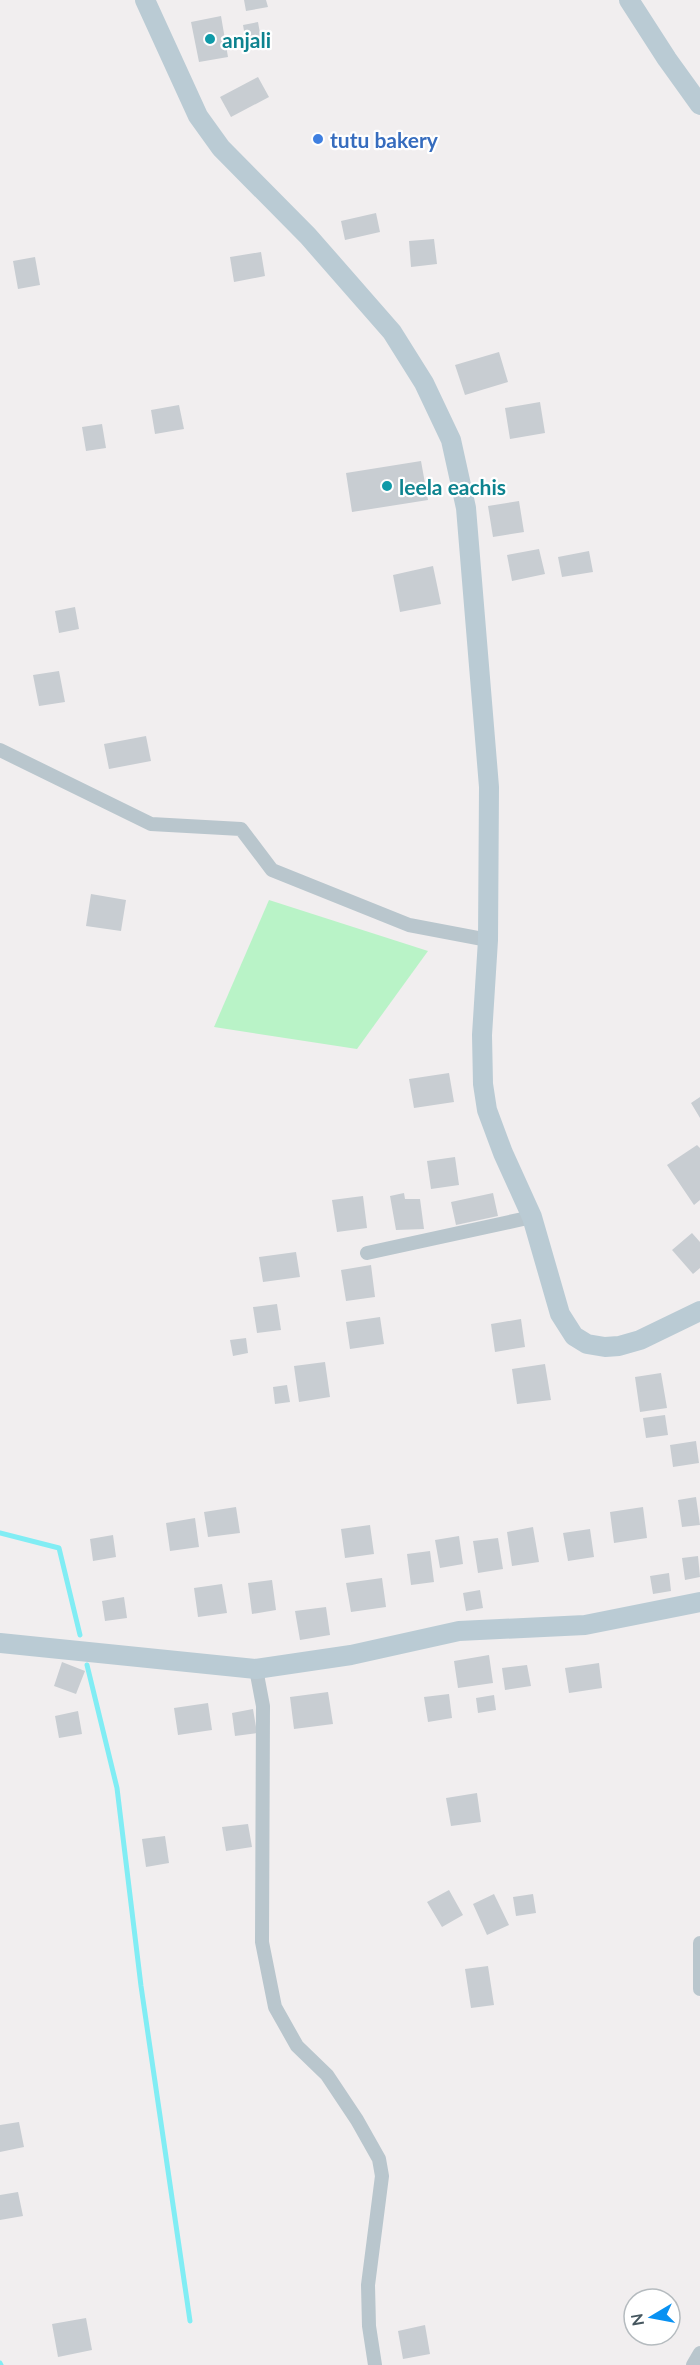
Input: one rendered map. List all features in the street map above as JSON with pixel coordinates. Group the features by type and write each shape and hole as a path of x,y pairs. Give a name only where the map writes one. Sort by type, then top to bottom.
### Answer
{"street":[{"path":"145,0 198,116 221,148 308,236 392,333 424,383 451,440 466,508 489,787 488,940 482,1035 483,1084 487,1110 503,1153 532,1217 560,1314 574,1336 587,1344 605,1347 640,1340 700,1311"},
{"path":"629,0 700,105"},
{"path":"0,750 151,824 241,829 272,870 409,925 488,940"},
{"path":"367,1254 532,1217"},
{"path":"0,1643 256,1669 351,1655 459,1631 585,1625 700,1602"},
{"path":"256,1669 262,1706 262,1942 275,2007 297,2046 327,2075 379,2159 382,2176 368,2285 369,2326 375,2365"},
{"path":"700,1943 700,1989"},
{"path":"693,2365 700,2353"}],"green space":[{"path":"269,900 428,951 357,1049 214,1027"}],"building":[{"path":"244,0 266,0 268,7 246,11"},
{"name":"anjali","path":"221,16 228,57 199,62 191,22"},
{"path":"258,22 261,39 246,42 243,25"},
{"path":"258,77 269,97 231,117 220,97"},
{"path":"376,213 380,232 345,240 341,221"},
{"path":"434,239 437,264 411,267 409,241"},
{"path":"261,252 265,276 234,282 230,257"},
{"path":"35,257 40,285 18,289 13,261"},
{"path":"499,352 508,382 465,395 455,365"},
{"path":"540,402 545,433 510,439 505,408"},
{"path":"179,405 184,429 155,434 151,410"},
{"path":"102,424 106,448 86,451 82,427"},
{"name":"leela eachis","path":"421,461 428,500 352,512 346,473"},
{"path":"519,501 524,532 493,537 488,506"},
{"path":"539,549 545,574 512,581 507,555"},
{"path":"589,551 593,572 562,577 558,557"},
{"path":"433,566 441,604 400,612 393,575"},
{"path":"75,607 79,629 59,633 55,611"},
{"path":"59,671 65,702 39,706 33,675"},
{"path":"146,736 151,761 109,769 104,744"},
{"path":"91,894 126,900 121,931 86,926"},
{"path":"449,1073 454,1102 414,1108 409,1079"},
{"path":"700,1097 700,1118 691,1103"},
{"path":"697,1145 700,1148 700,1200 694,1205 667,1165"},
{"path":"455,1157 459,1185 431,1189 427,1161"},
{"path":"404,1193 405,1199 420,1199 424,1229 396,1230 390,1196"},
{"path":"493,1193 498,1216 456,1225 451,1202"},
{"path":"363,1196 367,1228 337,1232 332,1200"},
{"path":"692,1233 700,1242 700,1268 693,1274 672,1250"},
{"path":"296,1252 300,1277 263,1282 259,1257"},
{"path":"371,1265 375,1297 346,1301 341,1270"},
{"path":"277,1304 281,1330 257,1333 253,1307"},
{"path":"380,1317 384,1344 350,1349 346,1322"},
{"path":"521,1319 525,1347 495,1352 491,1324"},
{"path":"246,1338 248,1353 233,1356 230,1340"},
{"path":"325,1362 330,1397 299,1402 294,1366"},
{"path":"545,1364 551,1400 517,1404 512,1369"},
{"path":"661,1373 667,1408 640,1412 635,1377"},
{"path":"287,1385 290,1402 275,1404 273,1387"},
{"path":"665,1415 668,1435 646,1438 643,1418"},
{"path":"696,1441 699,1463 673,1467 670,1445"},
{"path":"696,1497 700,1525 682,1527 678,1500"},
{"path":"236,1507 240,1533 208,1537 204,1512"},
{"path":"643,1507 647,1538 614,1543 610,1512"},
{"path":"195,1518 199,1547 170,1551 166,1523"},
{"path":"370,1525 374,1554 345,1558 341,1529"},
{"path":"533,1527 539,1562 512,1566 507,1532"},
{"path":"590,1529 594,1557 568,1561 563,1533"},
{"path":"113,1535 116,1557 93,1561 90,1539"},
{"path":"459,1536 463,1564 440,1568 435,1540"},
{"path":"498,1538 503,1569 478,1573 473,1541"},
{"path":"430,1551 434,1582 411,1585 407,1554"},
{"path":"698,1556 700,1577 685,1580 682,1558"},
{"path":"669,1573 671,1591 653,1594 650,1576"},
{"path":"382,1578 386,1607 351,1612 346,1583"},
{"path":"272,1580 276,1610 252,1614 248,1583"},
{"path":"222,1584 227,1613 198,1617 194,1588"},
{"path":"480,1590 483,1608 466,1611 463,1593"},
{"path":"124,1597 127,1618 105,1621 102,1601"},
{"path":"326,1607 330,1635 300,1640 295,1611"},
{"path":"489,1655 493,1683 458,1688 454,1661"},
{"path":"62,1662 85,1671 76,1694 54,1686"},
{"path":"599,1663 602,1688 569,1693 565,1668"},
{"path":"527,1665 531,1686 505,1690 502,1668"},
{"path":"328,1692 333,1724 294,1729 290,1697"},
{"path":"449,1694 452,1718 428,1722 424,1697"},
{"path":"494,1695 496,1710 478,1713 476,1698"},
{"path":"208,1703 212,1730 178,1735 174,1708"},
{"path":"253,1709 257,1733 235,1736 232,1713"},
{"path":"78,1711 82,1734 59,1738 55,1716"},
{"path":"477,1793 481,1822 451,1826 446,1798"},
{"path":"248,1824 252,1847 226,1851 222,1827"},
{"path":"165,1836 169,1863 146,1867 142,1839"},
{"path":"449,1890 463,1915 442,1927 427,1902"},
{"path":"494,1894 509,1925 487,1935 473,1904"},
{"path":"533,1894 536,1913 516,1916 513,1897"},
{"path":"488,1966 494,2005 471,2008 465,1969"},
{"path":"19,2122 24,2147 0,2152 0,2125"},
{"path":"18,2192 23,2216 0,2220 0,2195"},
{"path":"86,2318 92,2350 58,2357 52,2324"},
{"path":"425,2325 430,2354 403,2359 398,2331"}],"waterway":[{"path":"0,1533 59,1548 80,1635"},
{"path":"87,1665 117,1788 141,1986 190,2321"}],"place":[{"name":"anjali","path":"210,39"},
{"name":"tutu bakery","path":"318,139"},
{"name":"leela eachis","path":"387,486"}]}
